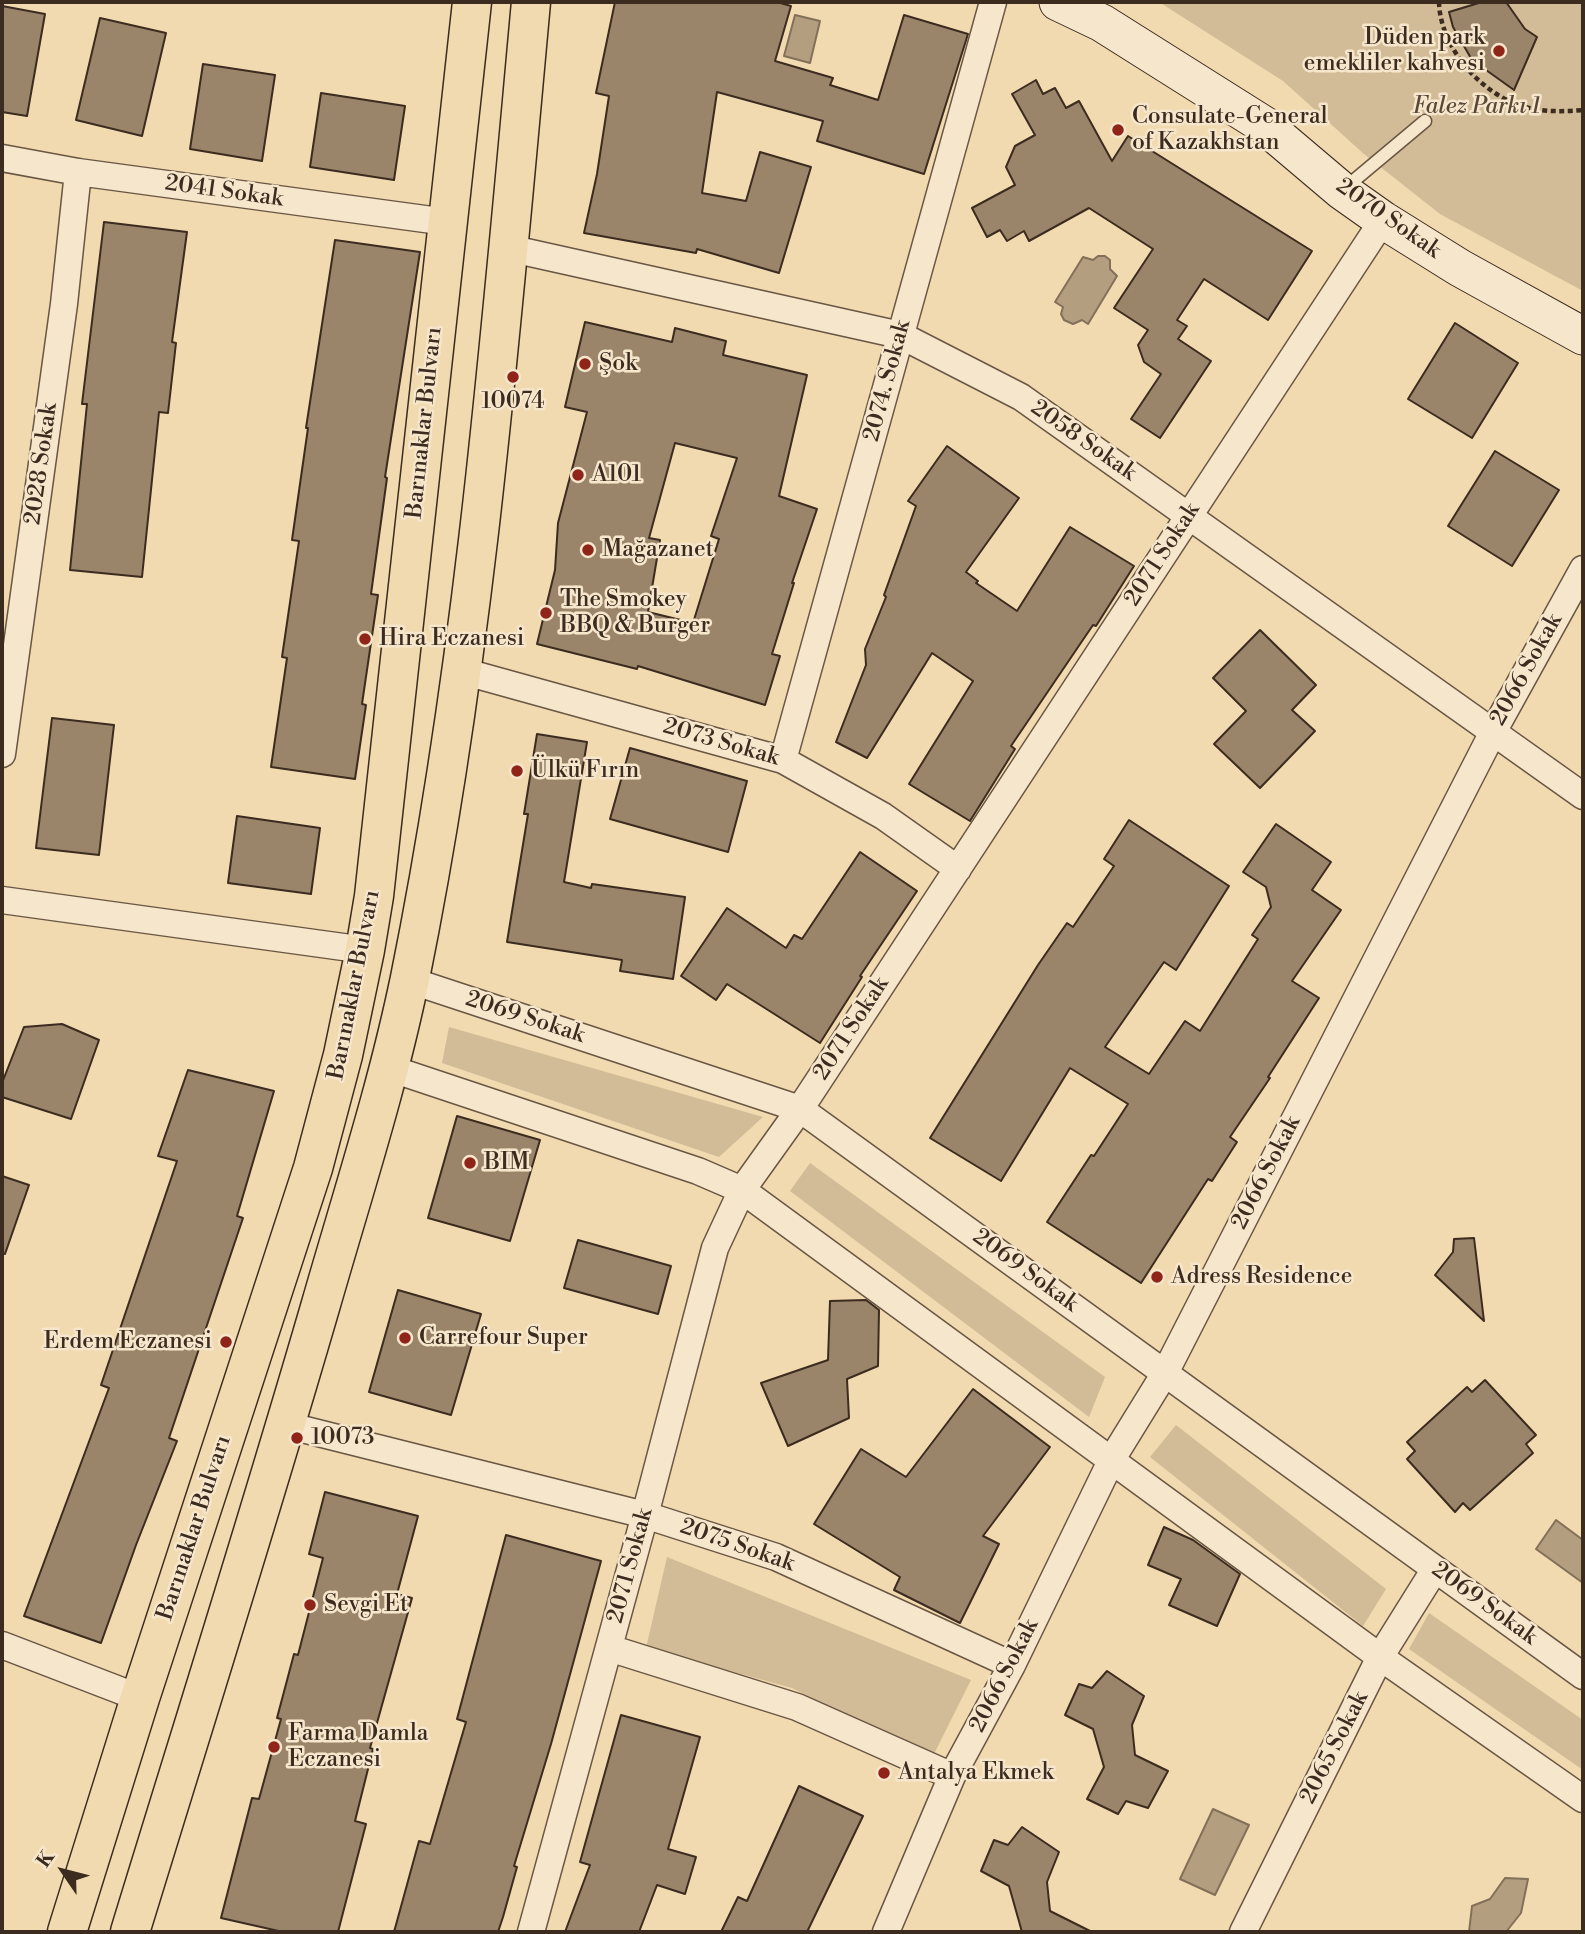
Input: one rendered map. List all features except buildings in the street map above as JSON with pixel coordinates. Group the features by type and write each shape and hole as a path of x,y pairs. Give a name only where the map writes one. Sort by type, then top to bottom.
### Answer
{"main road":[{"name":"Barınaklar Bulvarı","path":"67,1932 140,1698 313,1168 343,1055 374,896 472,2"},
{"name":"Barınaklar Bulvarı","path":"130,1932 286,1425 389,1068 409,980 462,671 508,248 531,2"}],"street":[{"name":"2074. Sokak","path":"783,760 993,2"},
{"name":"2070 Sokak","path":"1058,2 1102,23 1265,125 1342,191 1383,220 1460,268 1583,336"},
{"name":"2041 Sokak","path":"2,158 78,172 447,222"},
{"name":"2028 Sokak","path":"2,754 64,304 78,172"},
{"name":"2071 Sokak","path":"531,1932 715,1248 741,1190 800,1109 1383,220"},
{"name":"2058 Sokak","path":"508,248 900,335 1021,397 1583,796"},
{"name":"2066 Sokak","path":"886,1932 952,1776 1012,1665 1112,1459 1166,1373 1493,732 1583,569"},
{"name":"2073 Sokak","path":"462,671 783,760 883,816 958,869"},
{"path":"2,900 365,950"},
{"name":"2069 Sokak","path":"409,980 800,1109 1583,1676"},
{"path":"389,1068 698,1171 741,1190 1380,1657 1583,1798"},
{"name":"2075 Sokak","path":"286,1425 645,1515 776,1556 1012,1665"},
{"name":"2065 Sokak","path":"1242,1932 1380,1657 1435,1569"},
{"path":"2,1645 140,1698"},
{"path":"609,1648 797,1707 952,1776"}],"lane":[{"path":"1342,191 1425,121"}],"path":[{"path":"1439,2 1448,40 1465,67 1489,89 1518,105 1549,111 1583,110"}],"green space":[{"name":"Falez Parkı 1","path":"1159,2 1583,2 1583,291 1440,214 1364,154 1283,81"},
{"path":"449,1027 763,1117 719,1157 442,1063"},
{"path":"810,1163 1105,1377 1089,1417 790,1191"},
{"path":"1176,1425 1386,1589 1363,1626 1150,1457"},
{"path":"667,1557 971,1680 932,1758 792,1688 646,1648"},
{"path":"1429,1613 1583,1720 1583,1770 1409,1649"}],"shaded area":[{"path":"795,15 820,21 810,63 784,56"},
{"path":"1098,256 1105,256 1110,260 1110,269 1117,276 1088,324 1082,320 1073,324 1064,320 1061,314 1063,307 1055,302 1083,257 1093,260"},
{"path":"1556,1520 1583,1540 1583,1583 1536,1549"},
{"path":"1213,1809 1249,1825 1215,1895 1180,1879"},
{"path":"1505,1878 1528,1879 1521,1913 1506,1932 1469,1932 1472,1906 1490,1899"}],"place":[{"name":"Düden park emekliler kahvesi","path":"1499,51"},
{"name":"Consulate-General of Kazakhstan","path":"1118,130"},
{"name":"Şok","path":"585,364"},
{"name":"10074","path":"513,377"},
{"name":"A101","path":"578,475"},
{"name":"Mağazanet","path":"588,550"},
{"name":"The Smokey BBQ & Burger","path":"546,613"},
{"name":"Hira Eczanesi","path":"365,639"},
{"name":"Ülkü Fırın","path":"517,771"},
{"name":"BIM","path":"470,1163"},
{"name":"Adress Residence","path":"1157,1277"},
{"name":"Carrefour Super","path":"405,1338"},
{"name":"Erdem Eczanesi","path":"226,1342"},
{"name":"10073","path":"297,1438"},
{"name":"Sevgi Et","path":"310,1605"},
{"name":"Farma Damla Eczanesi","path":"274,1747"},
{"name":"Antalya Ekmek","path":"884,1773"}]}
